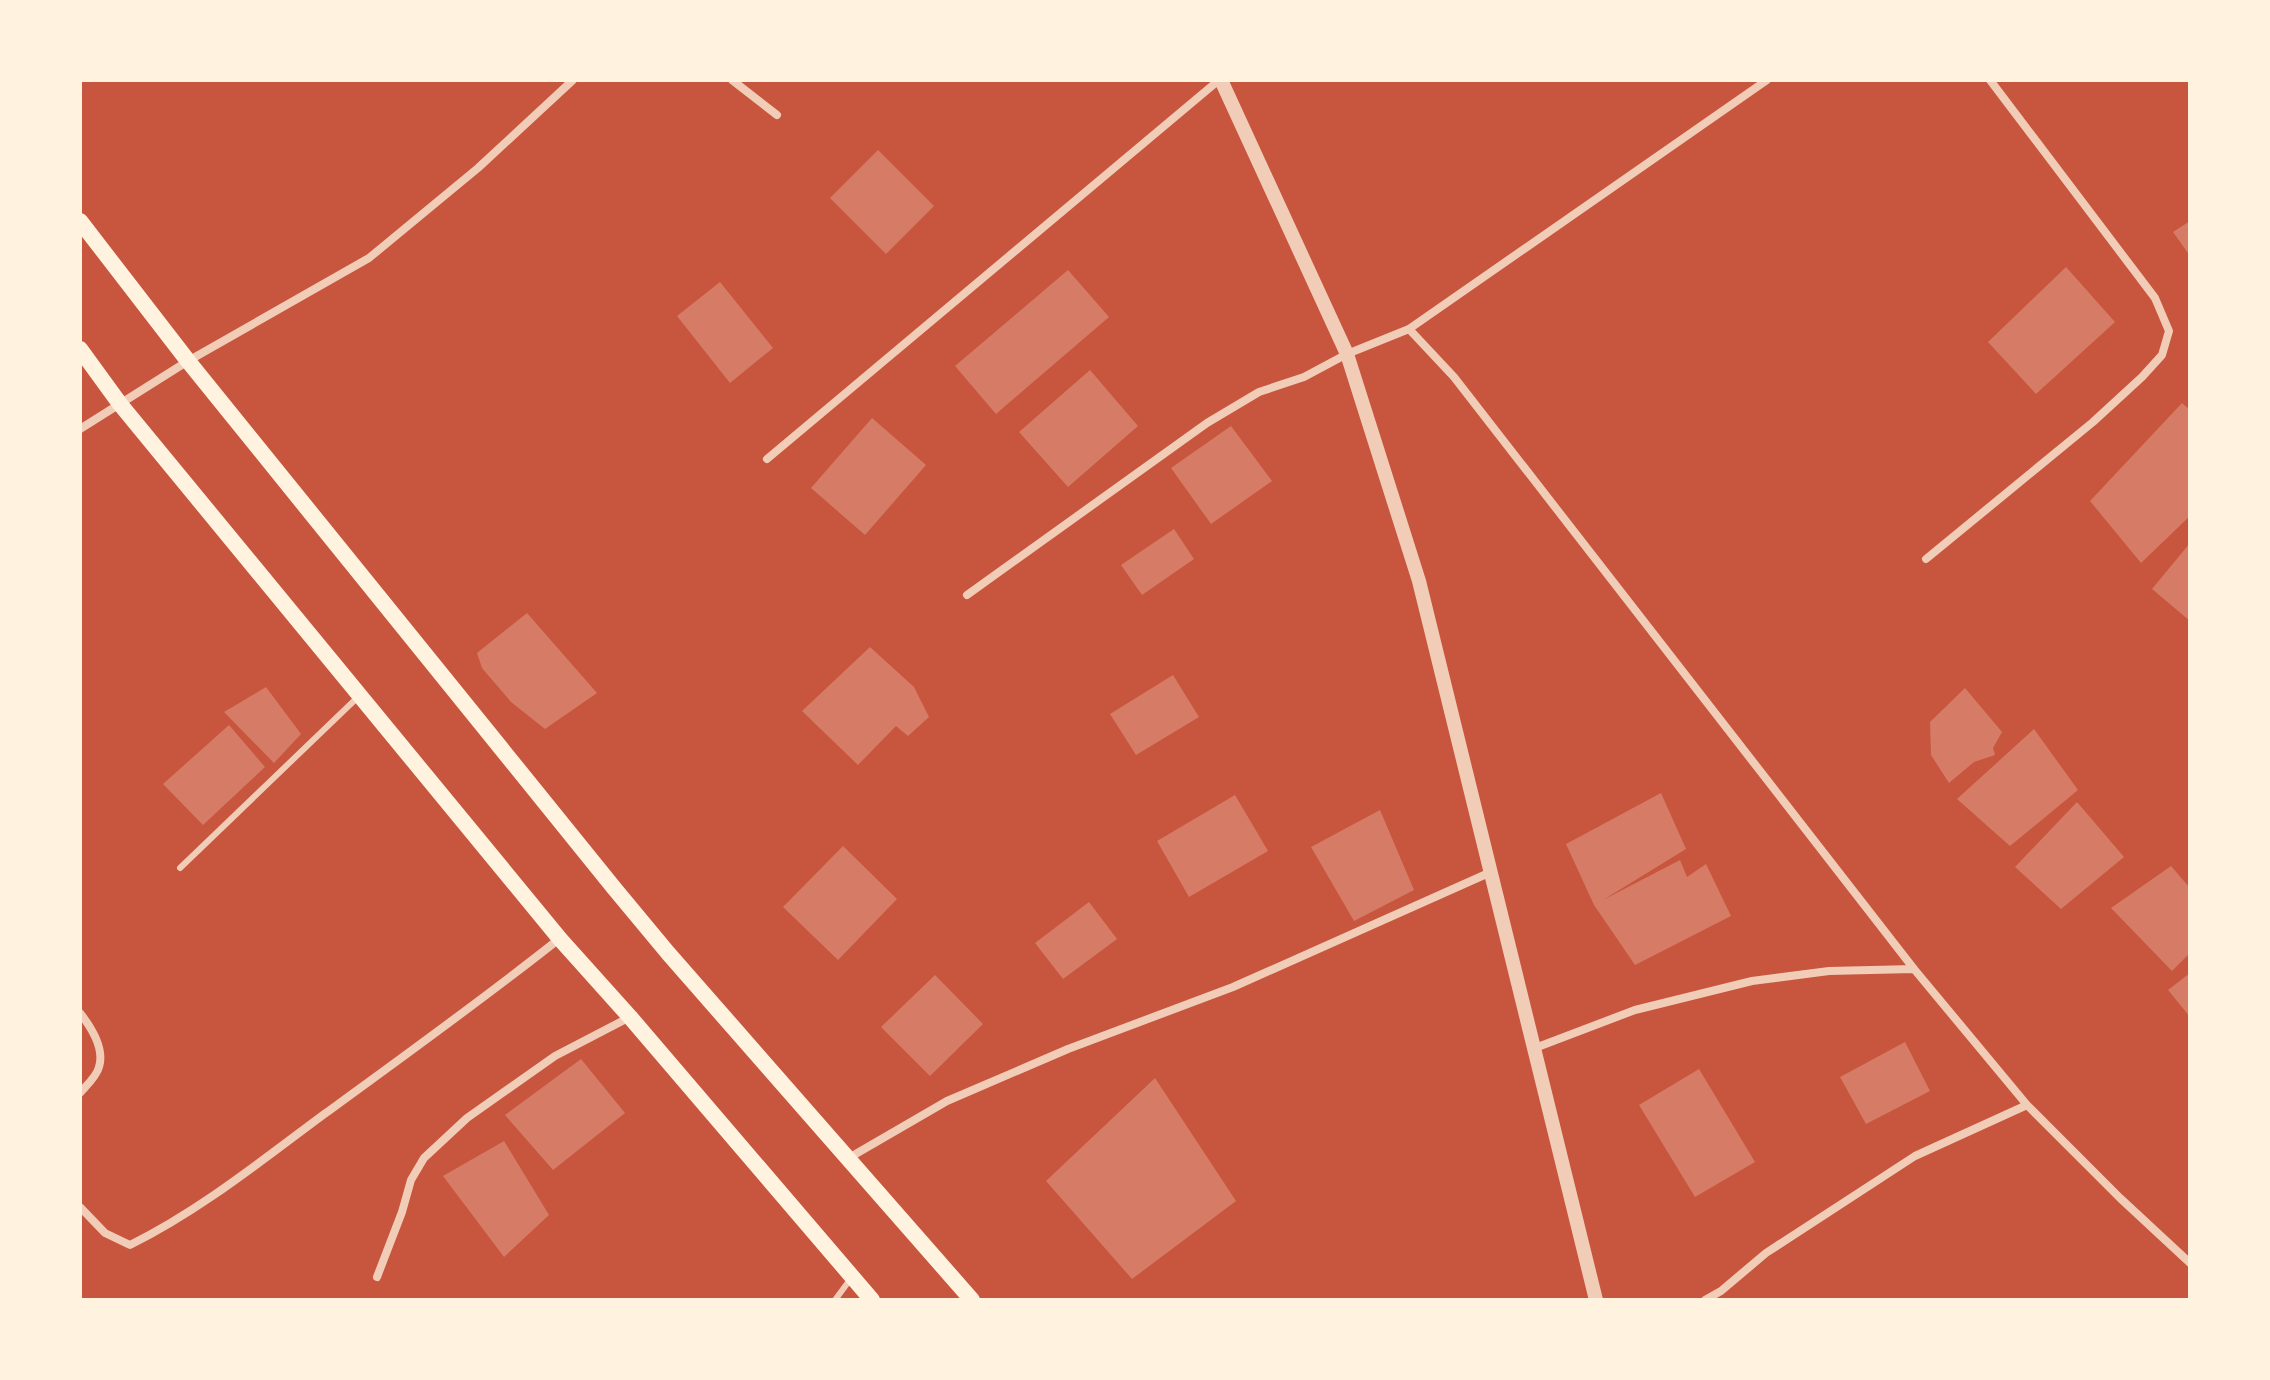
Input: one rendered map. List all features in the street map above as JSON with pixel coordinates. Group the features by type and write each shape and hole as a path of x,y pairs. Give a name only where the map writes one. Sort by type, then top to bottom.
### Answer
{"main road":[{"path":"80,221 188,361 614,888 972,1300"},
{"path":"80,349 120,404 560,939 872,1300"}],"street":[{"path":"80,429 188,361 369,258 478,168 573,80"},
{"path":"732,80 777,115"},
{"path":"767,459 1220,80 1347,354 1419,581 1596,1300"},
{"path":"967,595 1207,423 1259,392 1304,377 1347,354 1409,329 1767,80"},
{"path":"1926,559 2093,422 2142,377 2162,355 2169,331 2155,298 1990,80"},
{"path":"1409,329 1454,377 1914,969 2027,1105 2190,1263"},
{"path":"847,1159 947,1101 1068,1049 1233,987 1492,872"},
{"path":"80,1207 105,1233 130,1245 152,1234 238,1178 560,939"},
{"path":"1535,1048 1635,1010 1752,981 1829,971 1914,969"},
{"path":"80,1013 90,1025 100,1052 99,1069 80,1093"},
{"path":"377,1277 411,1180 424,1158 467,1118 555,1056 630,1017"},
{"path":"1705,1300 1721,1291 1766,1253 1915,1156 2027,1105"}],"lane":[{"path":"180,868 359,696"},
{"path":"835,1300 852,1277"}],"building":[{"path":"878,150 934,206 886,254 830,198"},
{"path":"2190,221 2190,256 2173,232"},
{"path":"2066,267 2115,322 2036,394 1988,342"},
{"path":"1068,270 1109,317 996,414 955,366"},
{"path":"720,282 773,348 730,383 677,316"},
{"path":"1090,370 1138,426 1068,487 1019,432"},
{"path":"2182,403 2190,410 2190,516 2141,563 2090,501"},
{"path":"872,418 926,465 865,535 811,488"},
{"path":"1231,426 1272,481 1211,524 1171,468"},
{"path":"1174,529 1194,559 1142,595 1121,565"},
{"path":"2190,543 2190,621 2152,589"},
{"path":"527,613 597,693 545,729 511,702 482,668 477,653"},
{"path":"870,647 914,687 929,717 908,736 896,726 858,765 802,711"},
{"path":"1173,675 1199,717 1136,755 1110,714"},
{"path":"266,687 301,734 274,763 224,712"},
{"path":"1965,688 2002,732 1993,748 1995,755 1974,762 1949,783 1931,755 1930,722"},
{"path":"229,725 265,767 203,825 163,784"},
{"path":"2034,729 2078,790 2010,846 1957,799"},
{"path":"1661,793 1686,849 1603,900 1680,860 1687,877 1706,864 1731,916 1635,965 1594,905 1566,844"},
{"path":"1235,795 1268,851 1189,897 1157,841"},
{"path":"2077,802 2124,857 2061,909 2015,867"},
{"path":"1380,810 1414,890 1354,921 1311,847"},
{"path":"843,846 897,899 838,960 783,907"},
{"path":"2171,866 2190,888 2190,953 2172,971 2111,908"},
{"path":"1089,902 1117,939 1063,979 1035,943"},
{"path":"2190,973 2190,1017 2168,990"},
{"path":"935,975 983,1024 930,1076 881,1027"},
{"path":"1905,1042 1930,1091 1866,1124 1840,1077"},
{"path":"581,1059 625,1113 553,1170 505,1115"},
{"path":"1699,1069 1755,1162 1695,1197 1639,1105"},
{"path":"1155,1078 1236,1201 1132,1279 1046,1181"},
{"path":"504,1141 549,1215 504,1257 443,1176"}]}
